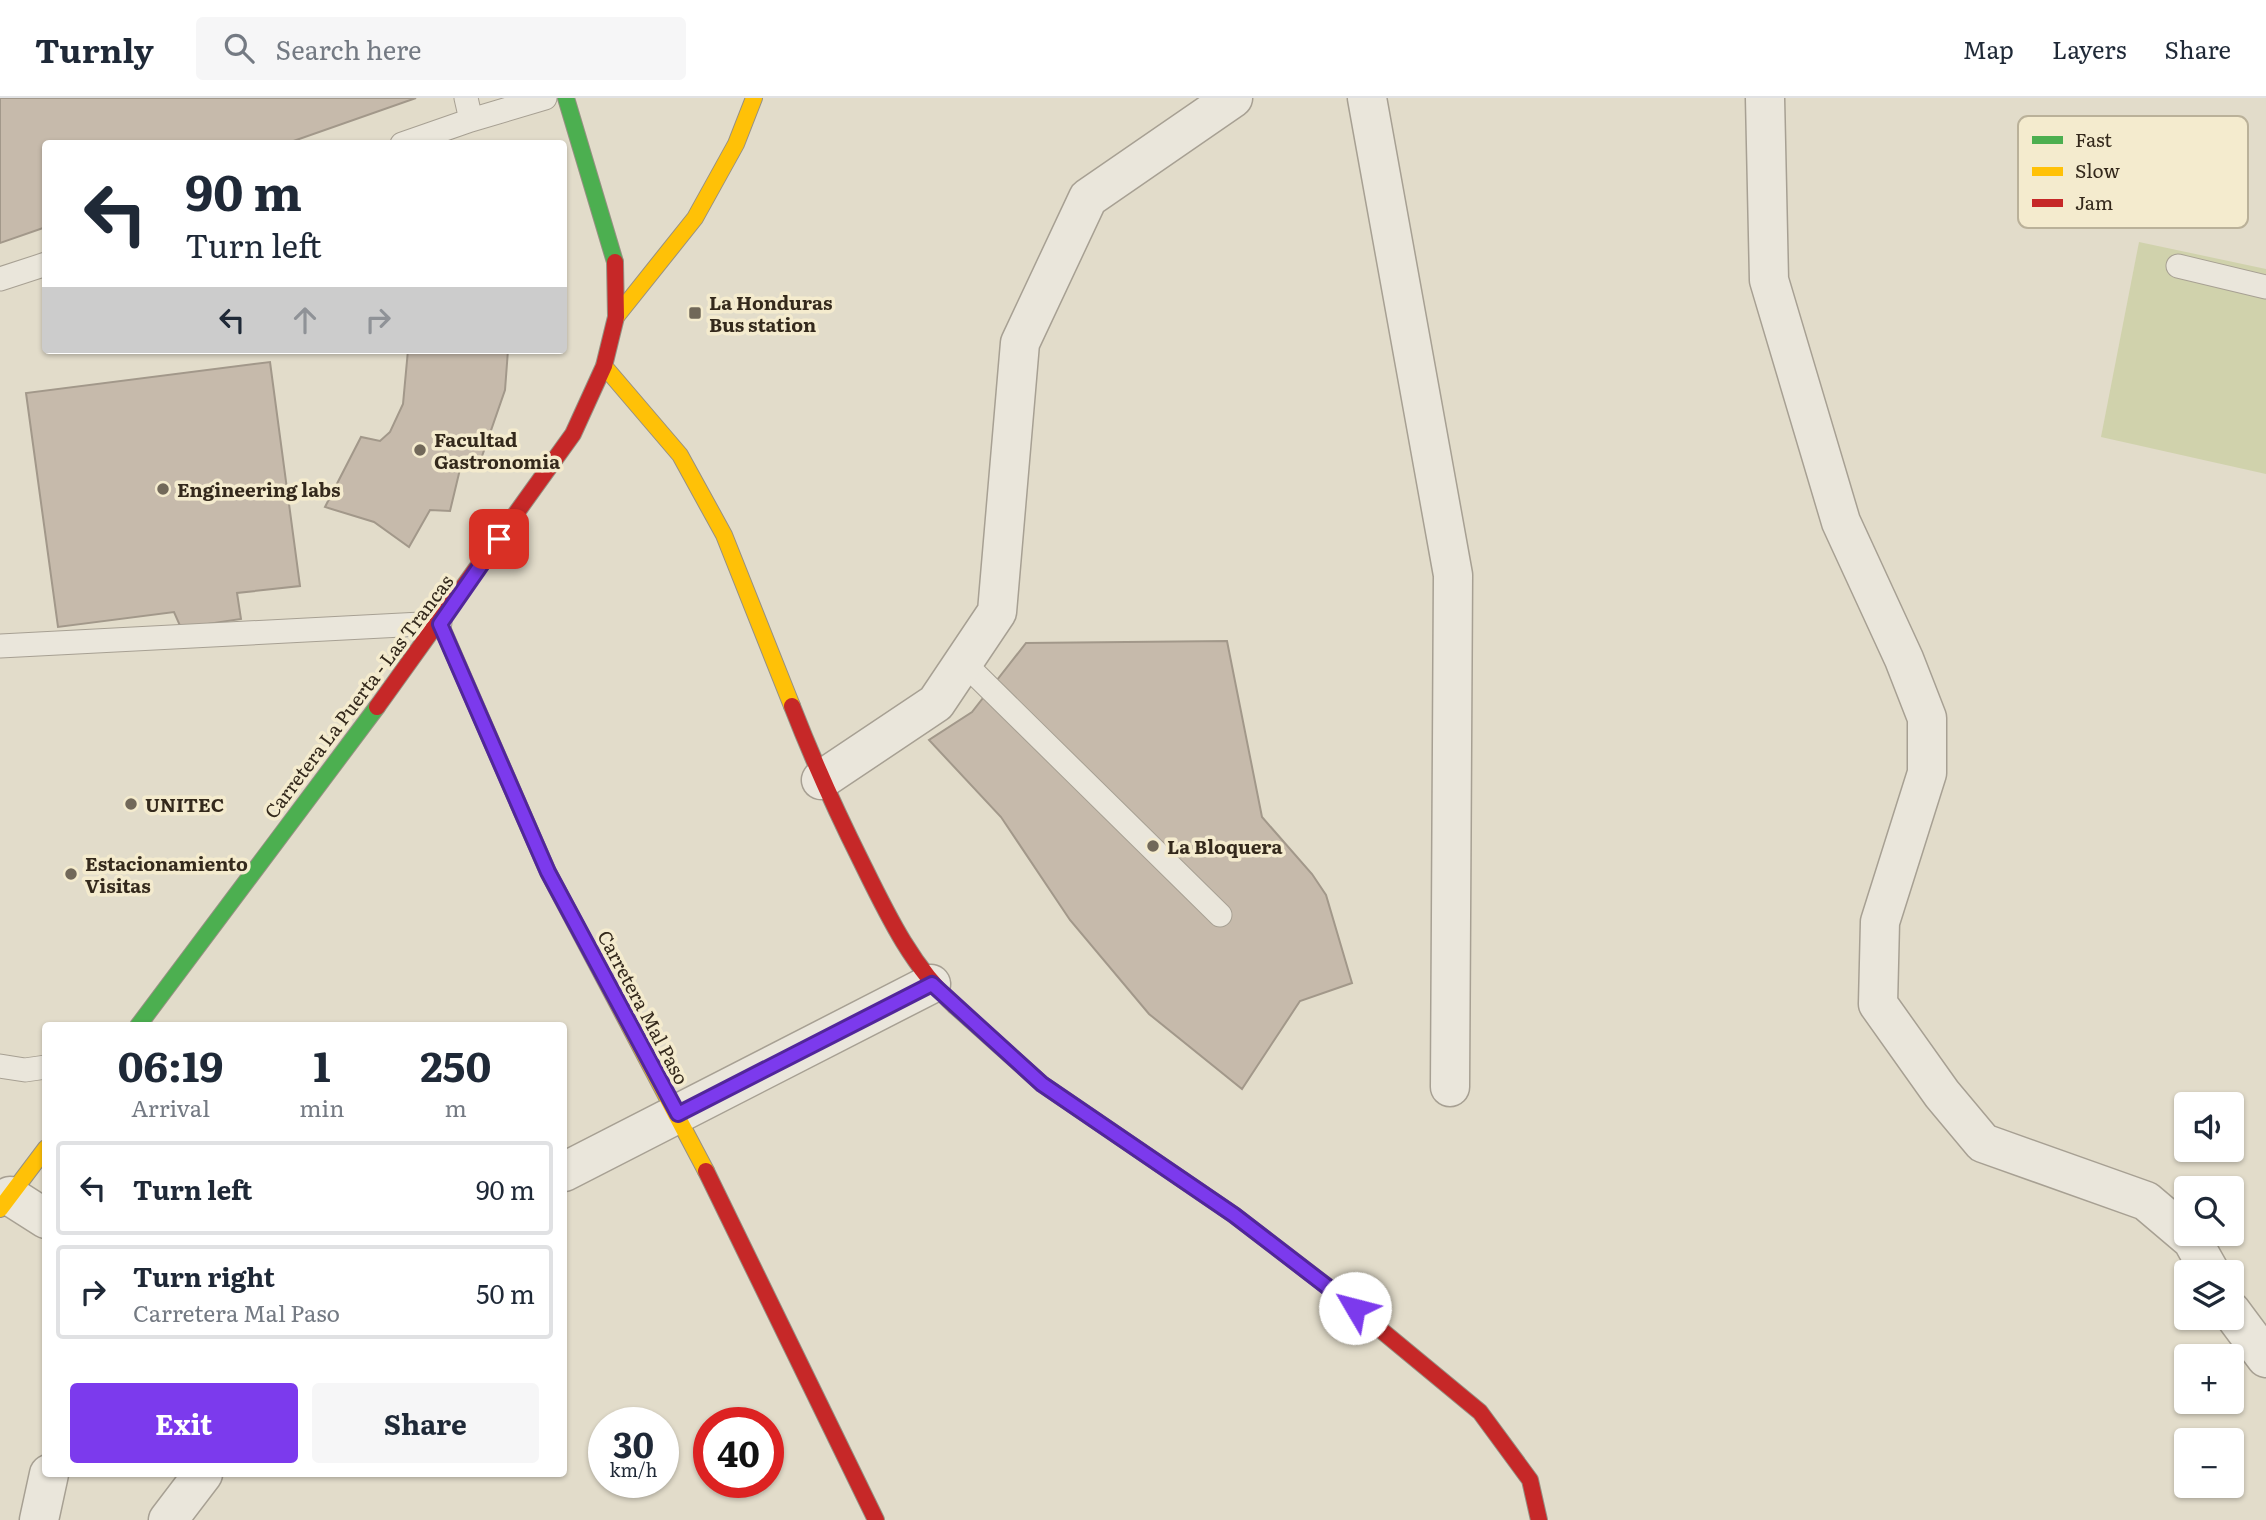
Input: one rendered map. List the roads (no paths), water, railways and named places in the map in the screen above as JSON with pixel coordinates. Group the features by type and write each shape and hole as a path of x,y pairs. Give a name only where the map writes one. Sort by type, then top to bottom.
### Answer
{"street":[{"name":"Carretera La Puerta - Las Trancas","path":"141,1022 440,624 573,434 604,366 616,317 615,255 566,98"},
{"path":"616,317 695,218 736,144 754,98"},
{"path":"821,780 936,703 997,612 1020,344 1088,198 1233,98"},
{"path":"1367,98 1453,575 1450,1087"},
{"path":"1765,98 1769,280 1841,522 1904,659 1927,718 1927,773 1880,922 1878,1004 1942,1094 1983,1143 2146,1201 2192,1240 2203,1260"},
{"path":"604,366 680,455 724,535 821,780 888,917 932,984 1042,1084 1234,1215 1376,1324 1480,1412 1530,1480 1539,1520"},
{"name":"Carretera Mal Paso","path":"440,624 548,872 678,1114 876,1520"},
{"path":"567,1170 932,984"},
{"path":"42,1153 5,1202 42,1217"},
{"path":"2244,1328 2266,1358"},
{"path":"39,1520 48,1477"},
{"path":"167,1520 201,1477"}],"lane":[{"path":"410,140 468,109 545,98"},
{"path":"0,279 42,265"},
{"path":"2178,267 2266,287"},
{"path":"0,646 440,624"},
{"path":"963,662 1220,915"},
{"path":"0,1066 24,1070 42,1068"}],"place":[{"name":"La Honduras Bus station","path":"695,313"},
{"name":"Facultad Gastronomia","path":"420,450"},
{"name":"Engineering labs","path":"163,489"},
{"name":"UNITEC","path":"131,804"},
{"name":"La Bloquera","path":"1153,846"},
{"name":"Estacionamiento Visitas","path":"71,874"}]}
